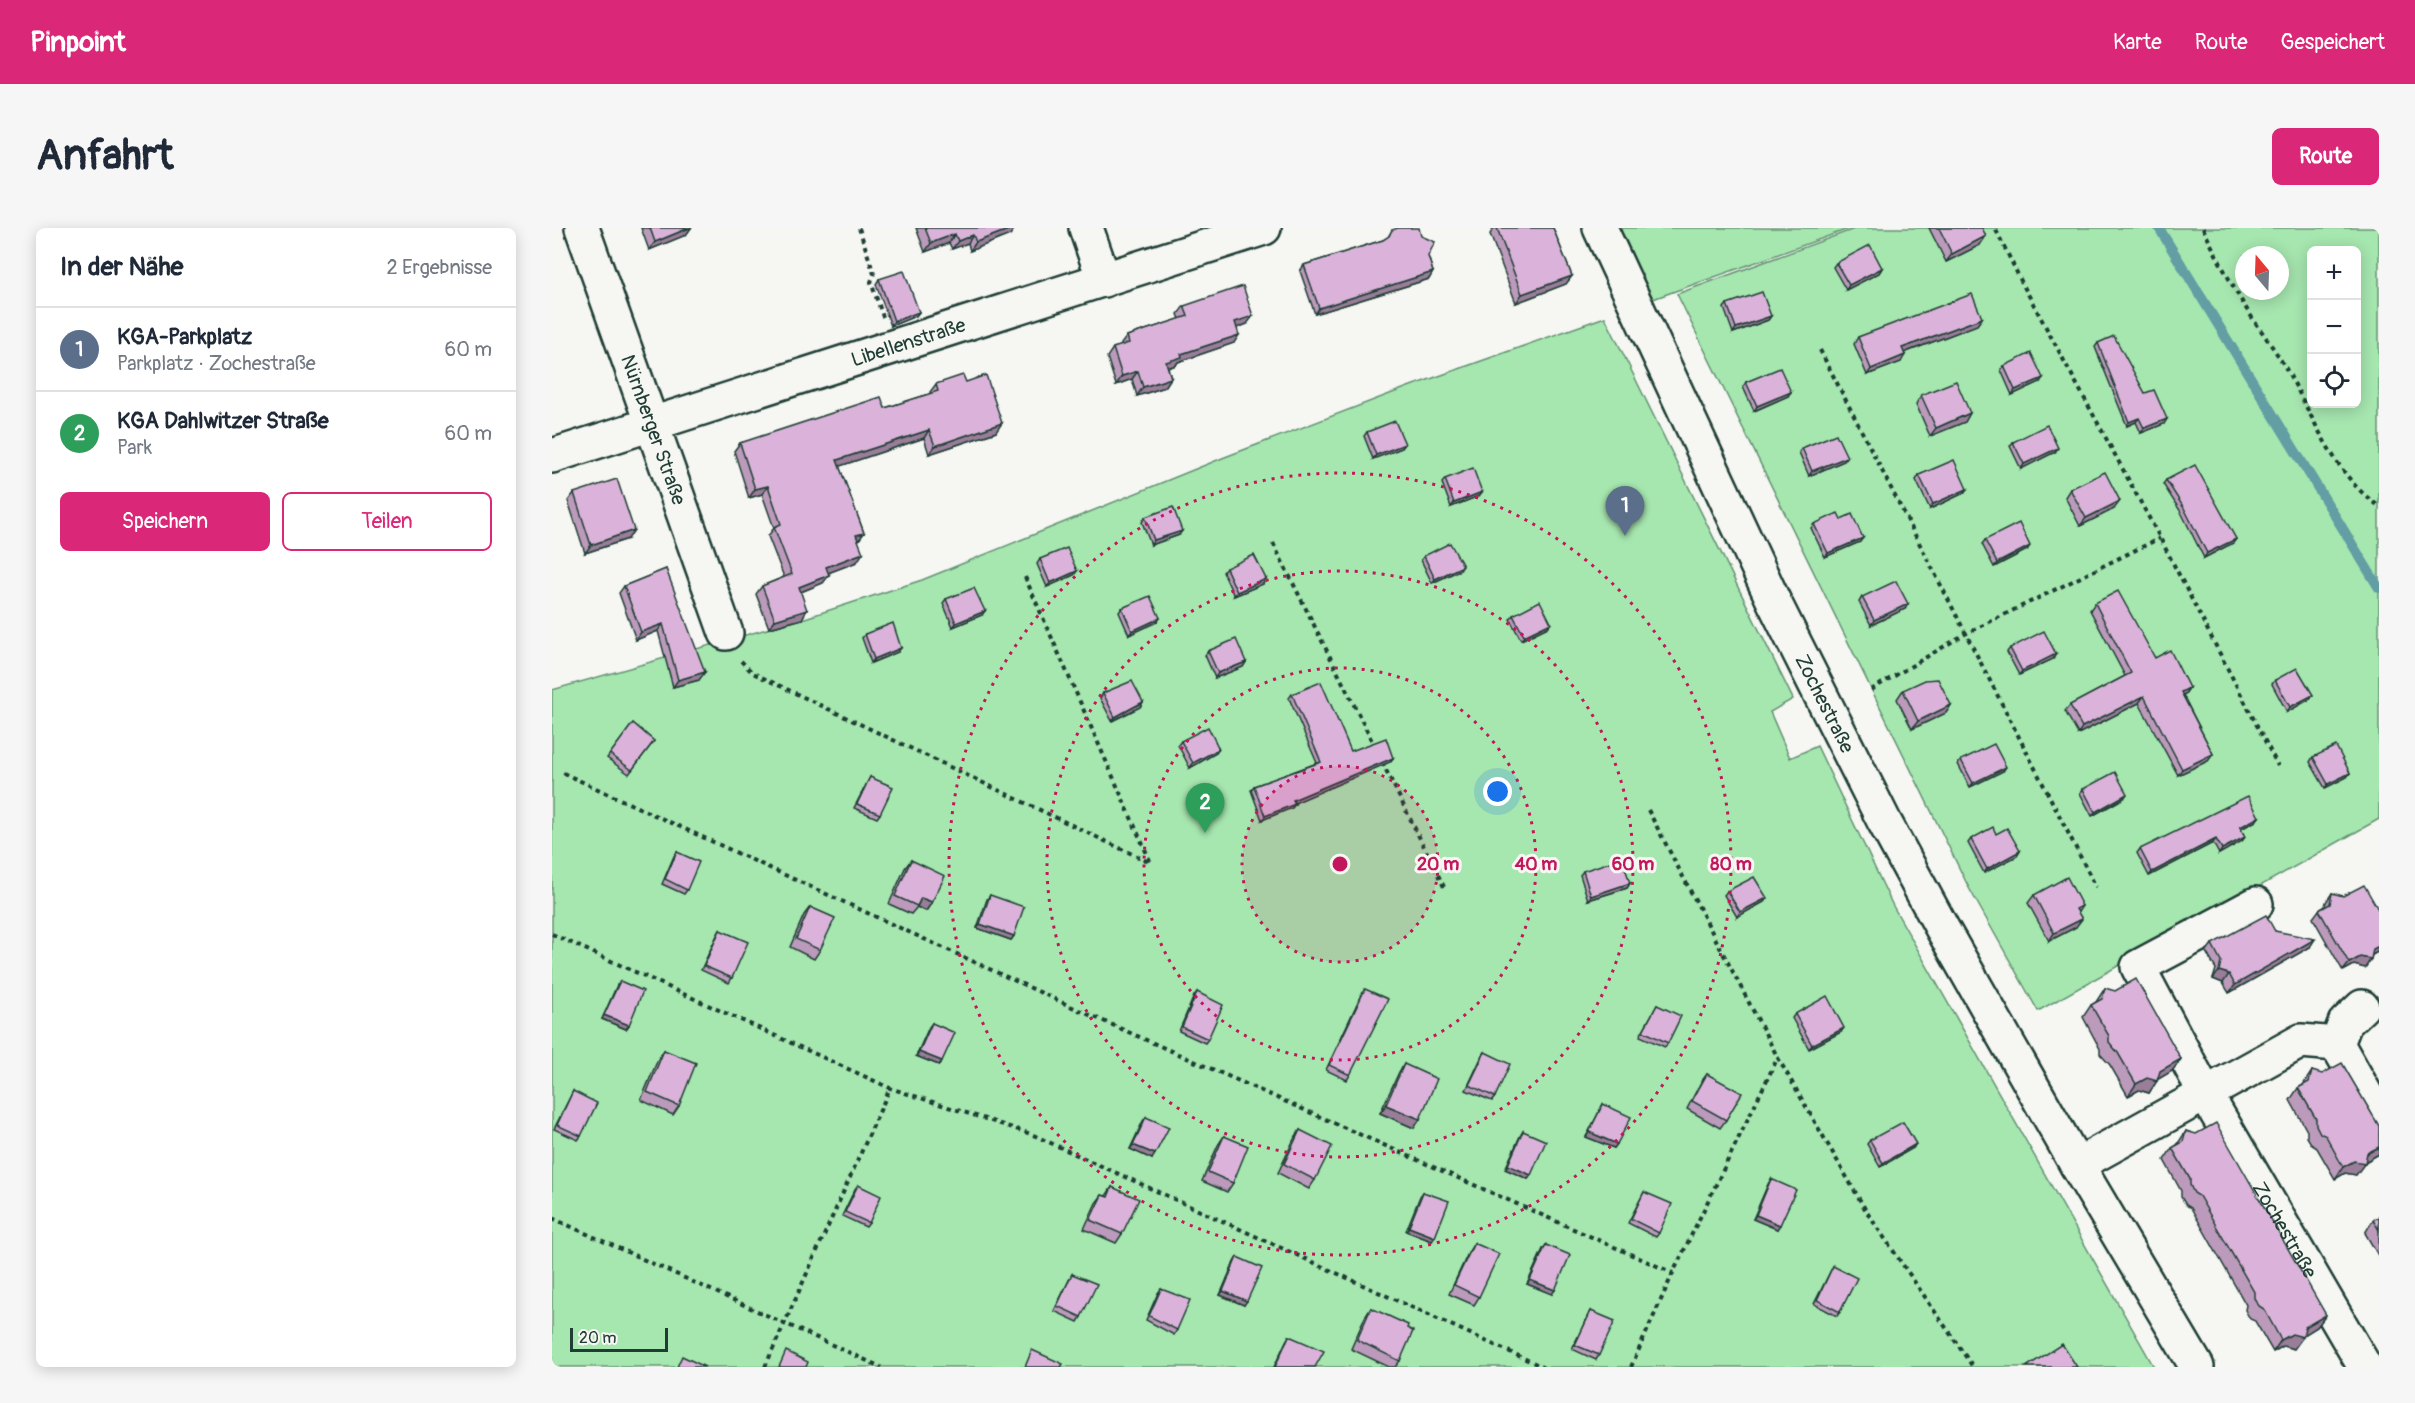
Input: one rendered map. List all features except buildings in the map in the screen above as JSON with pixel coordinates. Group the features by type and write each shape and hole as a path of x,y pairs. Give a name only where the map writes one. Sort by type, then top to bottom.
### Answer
{"street":[{"name":"Nürnberger Straße","path":"582,228 726,633"},
{"path":"1086,228 1104,280"},
{"name":"Libellenstraße","path":"552,456 1264,228"},
{"name":"Zochestraße","path":"1600,228 1774,602 1879,811 1942,928 2077,1165 2197,1367"},
{"name":"Zochestraße","path":"2256,904 2138,967 2205,1093 2365,1367"},
{"path":"2362,1007 2344,1023 2337,1044 2379,1118"},
{"path":"2077,1165 2301,1041 2337,1044"}],"path":[{"path":"859,228 874,274 871,282 893,346"},
{"path":"2203,228 2248,312 2277,353 2305,401 2328,447 2354,486 2379,506"},
{"path":"1996,230 2278,766"},
{"path":"1820,350 2096,887"},
{"path":"1871,690 1965,634 2160,538"},
{"path":"1273,543 1446,891"},
{"path":"726,633 735,656 753,673 1151,863 1025,576"},
{"path":"563,773 1083,1012 1673,1273"},
{"path":"1648,810 1778,1058 1868,1214 1973,1367"},
{"path":"552,934 890,1088 1031,1134 1543,1367"},
{"path":"1631,1367 1673,1273 1778,1058"},
{"path":"765,1367 890,1088"},
{"path":"552,1218 881,1367"}],"green space":[{"path":"1617,228 1851,228 1653,299"},
{"path":"1857,228 2379,228 2379,819 2038,1011 1969,888 1677,294"},
{"path":"1605,317 1793,699 1770,712 1790,758 1817,746 1893,906 2154,1367 552,1367 552,690 802,619 922,580 1225,457 1408,387"}],"waterway":[{"path":"2159,228 2379,588"}],"place":[{"name":"KGA-Parkplatz","path":"1625,536"},
{"name":"KGA Dahlwitzer Straße","path":"1205,833"}]}
